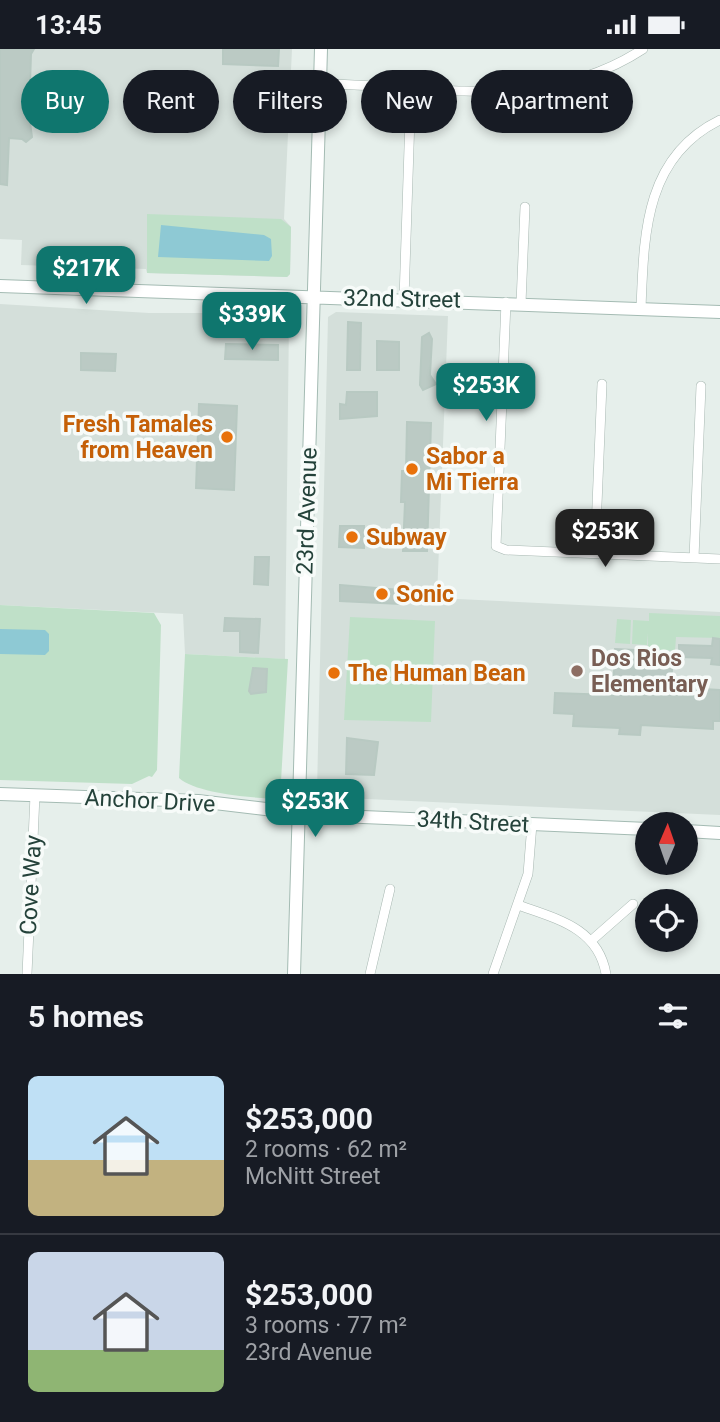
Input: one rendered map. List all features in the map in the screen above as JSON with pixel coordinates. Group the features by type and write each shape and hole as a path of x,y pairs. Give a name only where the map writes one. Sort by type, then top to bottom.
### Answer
{"street":[{"name":"23rd Avenue","path":"320,70 321,49"},
{"path":"457,88 537,90 589,77 643,49"},
{"path":"641,308 645,228 653,196 676,155 698,134 720,120"},
{"name":"23rd Avenue","path":"294,974 319,133"},
{"path":"404,299 409,133"},
{"path":"521,303 526,207"},
{"name":"32nd Street","path":"0,286 506,302 720,312"},
{"path":"506,302 496,546 506,550 720,559"},
{"path":"595,553 602,384"},
{"path":"694,558 701,386"},
{"name":"Anchor Drive","path":"0,794 198,801 299,813"},
{"name":"Cove Way","path":"27,974 35,795"},
{"name":"34th Street","path":"299,813 635,828"},
{"path":"493,974 519,905 527,874 532,824"},
{"path":"698,832 720,833"},
{"path":"370,974 390,889"},
{"path":"592,940 633,904"},
{"path":"519,905 569,924 592,940 607,974"}],"shaded area":[{"path":"0,49 292,49 291,70 233,70 233,133 288,133 284,219 291,227 290,274 287,277 147,273 146,269 21,265 22,240 0,239"},
{"path":"0,304 149,313 275,313 289,319 285,659 185,654 183,614 0,605"},
{"path":"336,312 448,316 437,598 720,612 720,815 323,797 317,791 328,317"}],"green space":[{"path":"147,214 281,219 291,227 290,274 287,277 147,273"},
{"path":"0,605 154,613 161,625 157,770 152,777 132,784 0,780"},
{"path":"649,613 720,616 720,638 676,637 675,651 648,649 648,633 647,645 632,644 633,620 649,621"},
{"path":"350,617 435,621 431,722 344,720"},
{"path":"617,619 631,620 630,644 615,643"},
{"path":"185,654 288,659 280,799 212,791 179,778"}],"water":[{"path":"161,225 264,235 271,239 272,256 269,261 158,257"},
{"path":"0,629 45,630 49,634 49,651 45,655 0,654"}],"building":[{"path":"0,49 34,49 31,54 30,70 21,70 21,133 31,133 32,137 26,142 9,138 7,185 0,184"},
{"path":"223,49 279,49 278,66 223,64"},
{"path":"348,322 361,323 360,370 347,370"},
{"path":"429,333 432,339 430,375 436,384 423,390 420,385 422,337"},
{"path":"377,341 399,342 399,370 377,370"},
{"path":"226,344 278,345 278,360 225,359"},
{"path":"81,353 116,354 115,371 81,370"},
{"path":"347,392 377,392 377,416 340,419 340,404 346,405"},
{"path":"199,404 237,406 234,490 196,488"},
{"path":"407,422 431,423 427,551 403,551 405,502 401,502 402,471 406,471"},
{"name":"Subway","path":"340,526 364,526 364,548 339,547"},
{"path":"255,557 269,557 268,585 254,584"},
{"name":"Sonic","path":"340,585 400,590 400,604 340,601"},
{"path":"225,618 260,619 258,653 240,652 240,631 224,631"},
{"path":"713,638 720,639 720,665 711,664 712,658 679,657 679,645 712,646"},
{"path":"615,649 673,652 671,687 720,690 720,721 713,721 713,729 641,725 640,735 619,734 620,728 573,726 574,714 554,713 555,693 613,695"},
{"path":"253,668 267,669 266,692 251,694 249,691"},
{"path":"347,738 378,742 374,775 346,774"}],"place":[{"name":"Fresh Tamales from Heaven","path":"227,437"},
{"name":"Sabor a Mi Tierra","path":"412,469"},
{"name":"Subway","path":"352,537"},
{"name":"Sonic","path":"382,594"},
{"name":"Dos Rios Elementary","path":"577,671"},
{"name":"The Human Bean","path":"334,673"}]}
